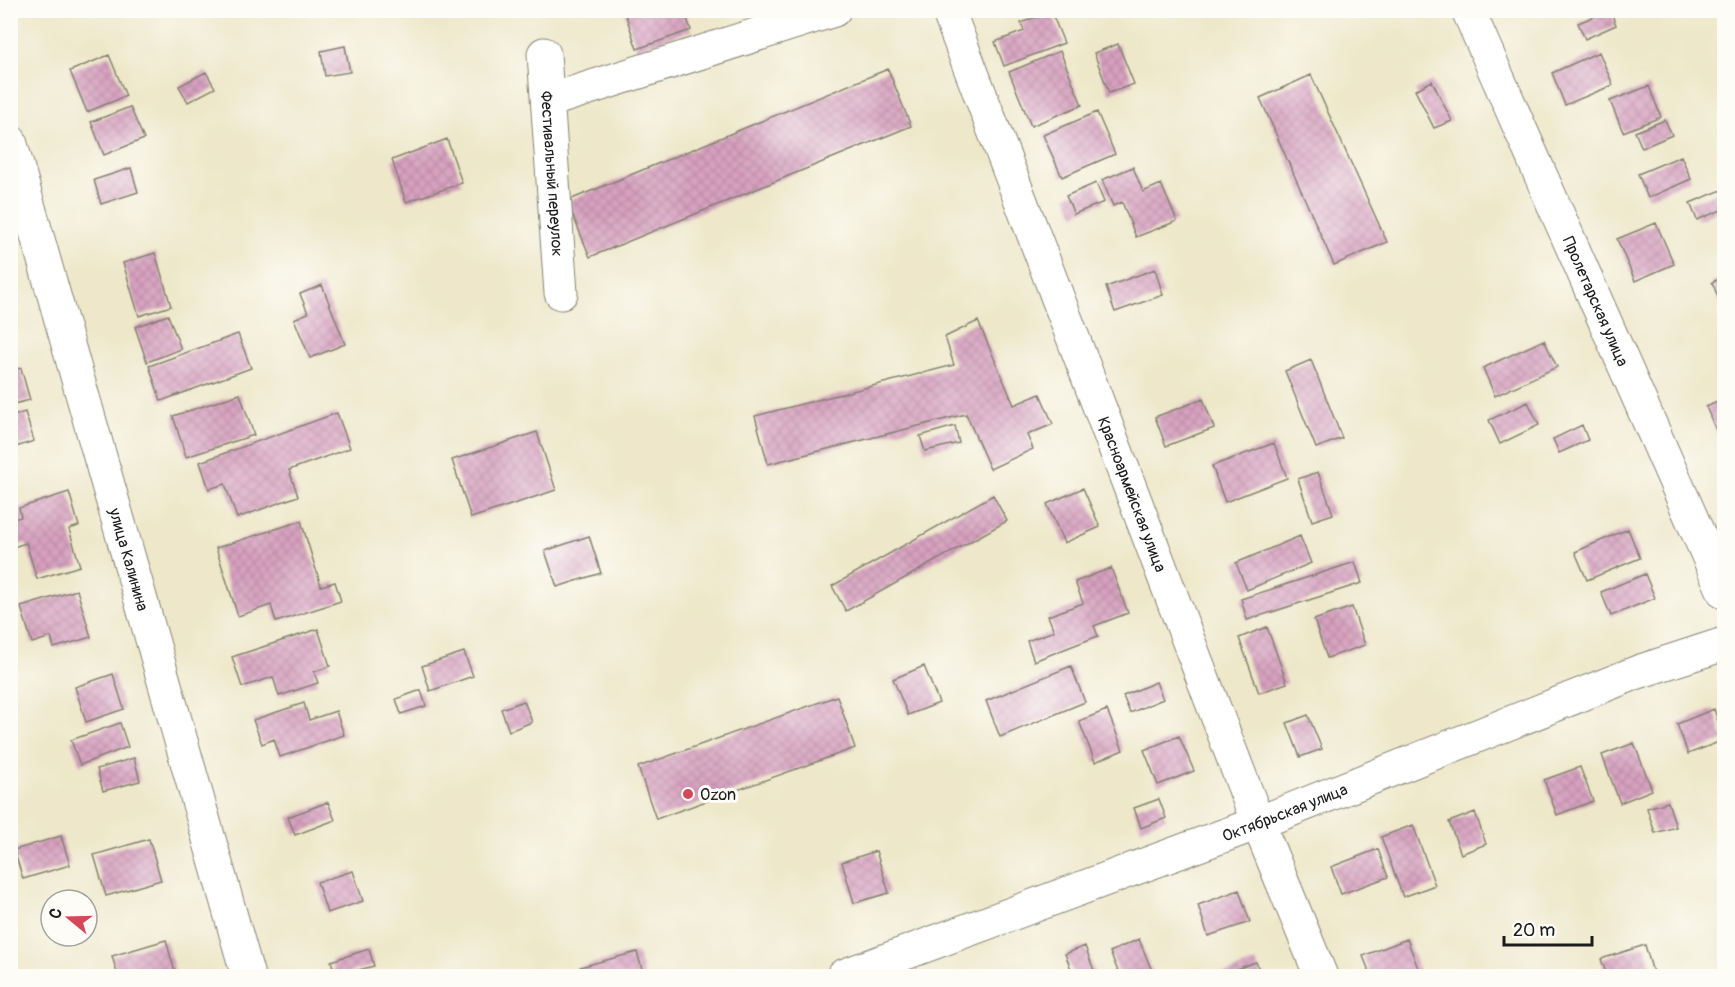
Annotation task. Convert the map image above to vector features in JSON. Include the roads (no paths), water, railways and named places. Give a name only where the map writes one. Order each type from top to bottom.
[{"type":"street","points":[[548,101],[834,10]]},
{"type":"street","name":"Красноармейская улица","points":[[948,10],[1258,823],[1321,976]]},
{"type":"street","name":"Пролетарская улица","points":[[1468,10],[1725,592]]},
{"type":"street","name":"Фестивальный переулок","points":[[544,54],[561,292]]},
{"type":"street","name":"улица Калинина","points":[[10,141],[248,976]]},
{"type":"street","name":"Октябрьская улица","points":[[843,976],[1258,823],[1638,672],[1725,644]]},
{"type":"place","name":"Ozon","points":[[688,794]]}]
